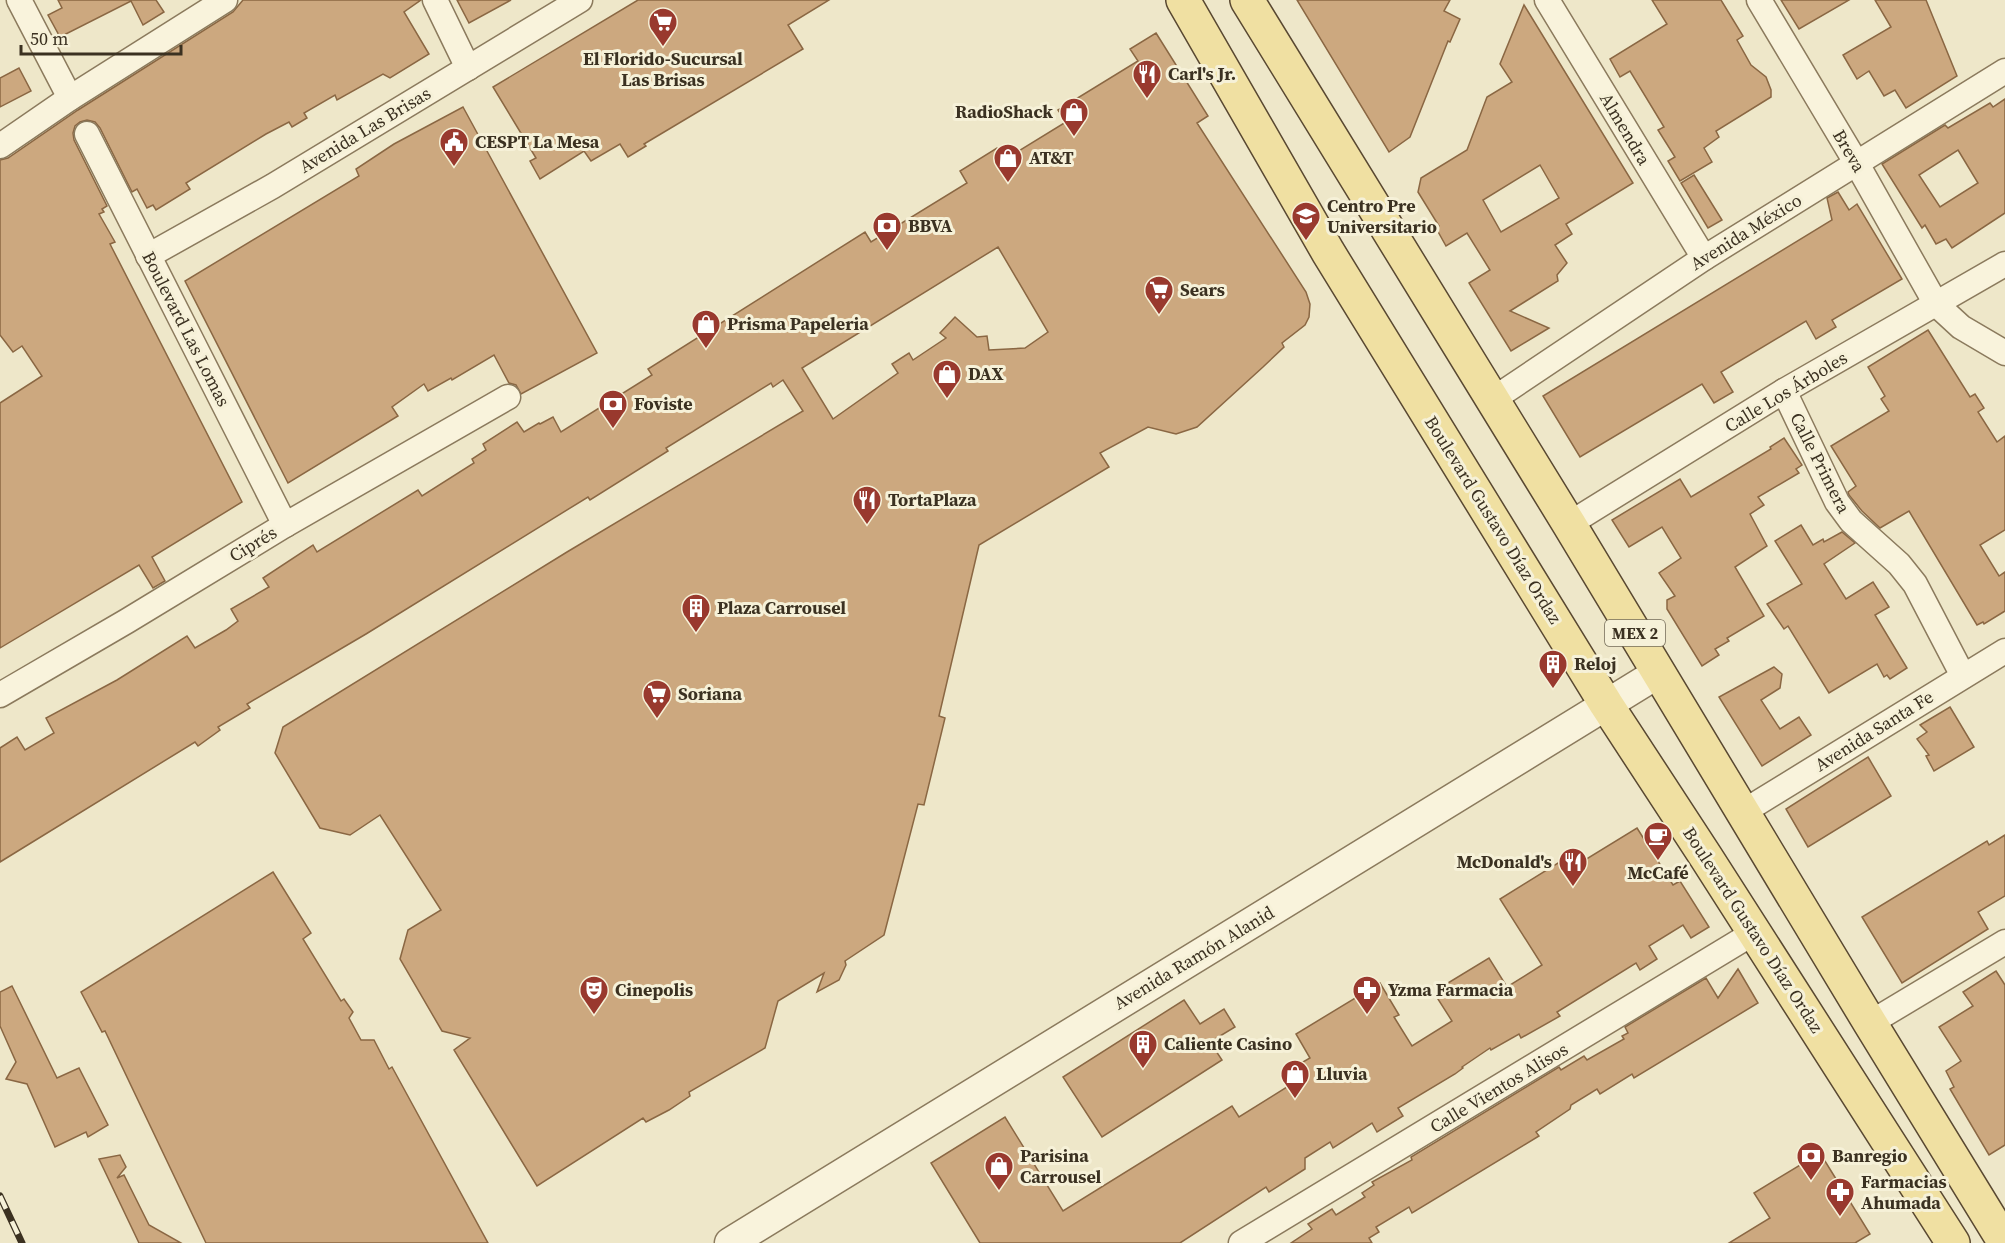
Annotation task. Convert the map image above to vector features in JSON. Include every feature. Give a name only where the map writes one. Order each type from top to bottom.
[{"type":"main road","name":"Boulevard Gustavo Díaz Ordaz","points":[[1183,0],[1328,252],[1606,704],[1953,1243]]},
{"type":"main road","name":"MEX 2","points":[[1246,0],[1569,524],[1869,1023],[2005,1243]]},
{"type":"street","points":[[19,0],[70,98]]},
{"type":"street","points":[[0,146],[70,98],[225,0]]},
{"type":"street","points":[[435,0],[468,68]]},
{"type":"street","name":"Avenida Las Brisas","points":[[148,256],[273,186],[580,0]]},
{"type":"street","name":"Almendra","points":[[1547,0],[1704,258]]},
{"type":"street","name":"Breva","points":[[1759,0],[1857,164],[1936,304],[1961,327],[2005,353]]},
{"type":"street","name":"Avenida México","points":[[1492,400],[1704,258],[2005,71]]},
{"type":"street","name":"Boulevard Las Lomas","points":[[87,134],[285,525]]},
{"type":"street","name":"Calle Los Árboles","points":[[1569,524],[1784,392],[2005,264]]},
{"type":"street","name":"Calle Primera","points":[[1784,392],[1837,502],[1851,521],[1899,564],[1915,584],[1963,676]]},
{"type":"street","name":"Ciprés","points":[[0,694],[127,621],[285,525],[508,397]]},
{"type":"street","name":"Avenida Santa Fe","points":[[1743,812],[2005,651]]},
{"type":"street","name":"Avenida Ramón Alanid","points":[[730,1243],[1658,673]]},
{"type":"street","name":"Calle Vientos Alisos","points":[[1241,1243],[1278,1234],[1755,933]]},
{"type":"street","points":[[1869,1023],[2005,942]]},
{"type":"building","points":[[58,0],[156,0],[164,12],[143,25],[131,1],[60,37],[48,15],[62,8]]},
{"type":"building","points":[[243,0],[421,0],[404,12],[429,54],[390,78],[383,74],[337,100],[335,95],[304,113],[307,118],[292,127],[289,122],[266,134],[186,183],[190,189],[156,210],[153,205],[147,208],[137,189],[132,192],[95,122],[87,120],[75,126],[74,140],[107,206],[102,209],[104,212],[99,214],[115,242],[110,244],[242,502],[152,557],[165,581],[153,588],[139,565],[0,648],[0,403],[42,376],[22,346],[13,352],[0,335],[0,160],[8,158],[78,110],[233,12]]},
{"type":"building","points":[[457,0],[511,0],[469,23]]},
{"type":"building","points":[[638,0],[829,0],[788,25],[803,49],[644,144],[646,146],[628,157],[620,144],[591,161],[584,151],[540,179],[530,161],[536,158],[493,87]]},
{"type":"building","points":[[1297,0],[1450,0],[1444,11],[1460,19],[1450,42],[1448,41],[1410,137],[1389,152]]},
{"type":"building","points":[[1652,0],[1721,0],[1743,36],[1737,40],[1751,65],[1766,77],[1771,90],[1771,97],[1716,131],[1719,137],[1704,148],[1712,162],[1680,181],[1668,161],[1675,157],[1658,130],[1664,127],[1630,71],[1620,77],[1610,59],[1667,24]]},
{"type":"building","points":[[1781,0],[1849,0],[1799,29]]},
{"type":"building","points":[[1875,0],[1926,0],[1957,76],[1906,108],[1895,90],[1884,96],[1869,71],[1857,79],[1843,55],[1891,27]]},
{"type":"building","points":[[1524,5],[1633,183],[1566,224],[1572,234],[1555,245],[1567,263],[1557,275],[1558,281],[1510,311],[1549,328],[1511,351],[1469,283],[1490,270],[1467,233],[1446,246],[1436,228],[1439,226],[1418,192],[1421,178],[1467,150],[1487,97],[1512,82],[1500,64]],"holes":[[[1540,165],[1559,198],[1501,232],[1483,200]]]},
{"type":"building","name":"Plaza Carrousel","points":[[1156,33],[1208,116],[1197,123],[1306,292],[1310,304],[1309,317],[1305,325],[1282,343],[1284,347],[1197,427],[1176,434],[1148,427],[1100,453],[1109,467],[979,545],[939,716],[945,718],[924,805],[918,804],[884,935],[845,961],[846,965],[839,980],[817,992],[824,973],[778,1001],[765,1048],[689,1092],[690,1096],[669,1110],[646,1122],[643,1118],[537,1186],[454,1050],[470,1038],[442,1031],[400,959],[408,930],[441,910],[380,815],[350,835],[320,828],[275,753],[283,727],[567,552],[803,411],[783,380],[773,387],[771,383],[666,448],[668,451],[590,500],[588,497],[366,634],[247,704],[250,708],[218,727],[220,730],[198,746],[195,742],[0,862],[0,748],[17,737],[25,750],[54,733],[46,718],[117,680],[187,636],[195,648],[226,630],[238,621],[231,609],[269,587],[263,578],[313,545],[317,552],[418,490],[422,496],[474,463],[472,459],[486,450],[483,444],[517,422],[524,432],[553,417],[561,432],[652,375],[648,369],[865,232],[871,242],[967,183],[960,171],[997,148],[1004,160],[1066,122],[1058,110],[1138,61],[1130,49]],"holes":[[[998,247],[1048,332],[1025,348],[989,350],[987,336],[977,337],[955,317],[940,333],[946,338],[913,360],[909,353],[892,364],[898,373],[833,419],[802,368]]]},
{"type":"building","points":[[19,68],[31,91],[0,107],[0,78]]},
{"type":"building","points":[[2005,99],[2005,213],[1952,248],[1946,239],[1936,244],[1925,225],[1922,228],[1882,164],[1945,125],[1948,128],[1990,103],[1993,107]],"holes":[[[1958,150],[1978,183],[1940,207],[1919,175]]]},
{"type":"building","points":[[463,107],[597,353],[521,394],[516,385],[509,383],[494,355],[452,380],[451,378],[428,391],[424,384],[392,407],[398,416],[288,483],[185,281],[359,176],[356,169],[394,144]]},
{"type":"building","points":[[1694,175],[1722,220],[1708,228],[1681,183]]},
{"type":"building","points":[[1838,192],[1849,210],[1857,204],[1902,279],[1832,320],[1836,327],[1816,339],[1806,321],[1721,372],[1733,392],[1714,403],[1702,384],[1580,457],[1543,396],[1832,220],[1827,198]]},
{"type":"building","points":[[1928,330],[1970,397],[1975,394],[1984,408],[1978,412],[1997,442],[2005,436],[2005,530],[1980,545],[1999,576],[2005,572],[2005,611],[1984,624],[1983,622],[1977,625],[1909,511],[1880,528],[1862,511],[1848,492],[1856,486],[1831,446],[1889,411],[1881,399],[1885,396],[1868,367]]},
{"type":"building","points":[[1784,438],[1802,465],[1796,469],[1799,473],[1758,497],[1764,505],[1750,514],[1767,546],[1735,567],[1764,616],[1727,638],[1729,641],[1715,649],[1719,655],[1702,666],[1667,609],[1667,600],[1675,596],[1659,573],[1681,558],[1662,527],[1629,547],[1612,520],[1680,479],[1691,497],[1771,449],[1770,447]]},
{"type":"building","points":[[1801,525],[1813,545],[1842,532],[1855,543],[1824,564],[1846,599],[1873,582],[1889,607],[1875,615],[1907,668],[1890,679],[1887,675],[1884,677],[1877,664],[1829,693],[1788,626],[1784,629],[1767,604],[1802,584],[1775,541]]},
{"type":"building","points":[[1774,667],[1782,674],[1780,688],[1761,700],[1780,729],[1799,717],[1811,735],[1762,766],[1719,697]]},
{"type":"building","points":[[1950,707],[1974,747],[1934,771],[1926,756],[1929,755],[1917,739],[1927,732],[1920,725]]},
{"type":"building","points":[[1868,757],[1891,796],[1808,847],[1786,809]]},
{"type":"building","points":[[1637,828],[1673,885],[1680,881],[1709,927],[1691,938],[1683,925],[1649,946],[1657,959],[1640,970],[1636,963],[1557,1012],[1560,1016],[1521,1038],[1519,1034],[1491,1050],[1490,1048],[1455,1074],[1398,1108],[1403,1116],[1377,1132],[1372,1123],[1333,1148],[1330,1142],[1305,1158],[1305,1169],[1269,1192],[1266,1187],[1180,1243],[980,1243],[931,1163],[1005,1117],[1063,1211],[1232,1106],[1239,1117],[1303,1077],[1296,1066],[1310,1058],[1296,1034],[1380,983],[1399,1015],[1394,1017],[1412,1046],[1452,1021],[1436,996],[1446,990],[1443,986],[1489,958],[1507,987],[1542,965],[1500,899],[1579,850],[1585,860]]},
{"type":"building","points":[[2005,835],[2005,896],[1978,912],[1988,929],[1902,983],[1862,917],[1987,841],[1989,845]]},
{"type":"building","points":[[273,872],[311,933],[303,939],[341,1001],[344,999],[353,1012],[349,1018],[361,1040],[374,1040],[389,1069],[392,1067],[488,1243],[206,1243],[105,1031],[102,1032],[81,992]]},
{"type":"building","points":[[1738,969],[1758,1003],[1634,1078],[1632,1074],[1600,1094],[1597,1089],[1571,1105],[1570,1109],[1536,1132],[1539,1136],[1412,1213],[1409,1207],[1376,1227],[1379,1232],[1369,1238],[1372,1243],[1291,1243],[1312,1229],[1308,1224],[1332,1209],[1336,1215],[1365,1197],[1362,1193],[1374,1185],[1372,1182],[1412,1160],[1411,1157],[1559,1067],[1561,1070],[1584,1056],[1587,1060],[1624,1039],[1622,1036],[1628,1033],[1625,1027],[1706,978],[1718,998]]},
{"type":"building","points":[[1996,971],[2005,985],[2005,1145],[1989,1155],[1950,1089],[1954,1087],[1946,1071],[1961,1061],[1939,1027],[1973,1006],[1963,992]]},
{"type":"building","points":[[12,986],[57,1078],[79,1068],[108,1125],[88,1137],[86,1132],[55,1147],[27,1084],[6,1079],[16,1062],[0,1026],[0,992]]},
{"type":"building","name":"Caliente Casino","points":[[1184,1000],[1200,1024],[1224,1009],[1235,1027],[1210,1042],[1222,1060],[1102,1137],[1063,1077]]},
{"type":"building","points":[[1820,1153],[1870,1234],[1855,1243],[1729,1243],[1770,1218],[1754,1193]]},
{"type":"building","points":[[120,1155],[126,1167],[117,1178],[124,1175],[149,1225],[181,1243],[139,1243],[99,1159]]},
{"type":"railway","points":[[0,1196],[22,1243]]},
{"type":"place","name":"El Florido-Sucursal Las Brisas","points":[[663,48]]},
{"type":"place","name":"Carl's Jr.","points":[[1147,100]]},
{"type":"place","name":"RadioShack","points":[[1074,138]]},
{"type":"place","name":"CESPT La Mesa","points":[[454,168]]},
{"type":"place","name":"AT&T","points":[[1008,184]]},
{"type":"place","name":"Centro Pre Universitario","points":[[1306,242]]},
{"type":"place","name":"BBVA","points":[[887,252]]},
{"type":"place","name":"Sears","points":[[1159,316]]},
{"type":"place","name":"Prisma Papeleria","points":[[706,350]]},
{"type":"place","name":"DAX","points":[[947,400]]},
{"type":"place","name":"Foviste","points":[[613,430]]},
{"type":"place","name":"TortaPlaza","points":[[867,526]]},
{"type":"place","name":"Plaza Carrousel","points":[[696,634]]},
{"type":"place","name":"Reloj","points":[[1553,690]]},
{"type":"place","name":"Soriana","points":[[657,720]]},
{"type":"place","name":"McCafé","points":[[1658,862]]},
{"type":"place","name":"McDonald's","points":[[1573,888]]},
{"type":"place","name":"Cinepolis","points":[[594,1016]]},
{"type":"place","name":"Yzma Farmacia","points":[[1367,1016]]},
{"type":"place","name":"Caliente Casino","points":[[1143,1070]]},
{"type":"place","name":"Lluvia","points":[[1295,1100]]},
{"type":"place","name":"Banregio","points":[[1811,1182]]},
{"type":"place","name":"Parisina Carrousel","points":[[999,1192]]},
{"type":"place","name":"Farmacias Ahumada","points":[[1840,1218]]}]
